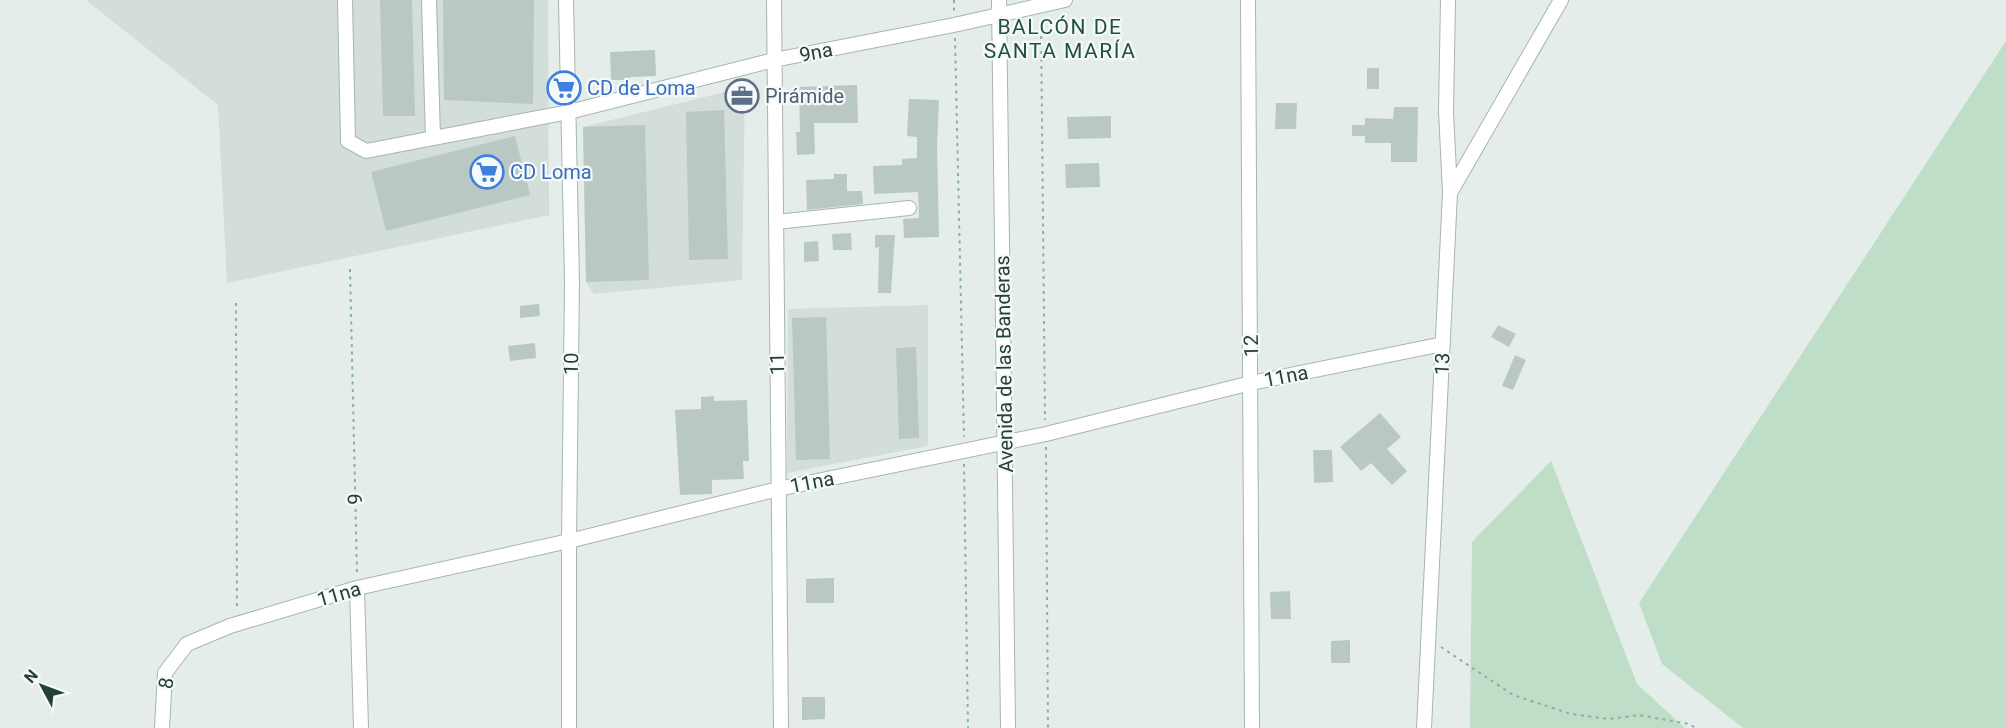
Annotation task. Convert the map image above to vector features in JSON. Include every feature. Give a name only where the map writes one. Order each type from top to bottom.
[{"type":"street","name":"9na","points":[[345,0],[348,141],[366,151],[569,112],[774,60],[954,25],[999,7],[1041,6],[1065,0]]},
{"type":"street","points":[[429,0],[433,138]]},
{"type":"street","name":"10","points":[[567,0],[572,282],[569,728]]},
{"type":"street","name":"11","points":[[774,0],[781,728]]},
{"type":"street","name":"12","points":[[1248,0],[1252,728]]},
{"type":"street","name":"13","points":[[1424,728],[1450,193],[1446,111],[1448,0]]},
{"type":"street","points":[[1450,193],[1561,0]]},
{"type":"street","name":"Avenida de las Banderas","points":[[999,7],[1008,728]]},
{"type":"street","points":[[776,222],[909,208]]},
{"type":"street","name":"11na","points":[[187,644],[237,624],[357,588],[569,541],[778,489],[1046,434],[1251,382],[1443,344]]},
{"type":"street","points":[[357,588],[361,728]]},
{"type":"street","name":"8","points":[[162,728],[165,673],[187,644]]},
{"type":"path","points":[[954,0],[968,728]]},
{"type":"path","points":[[1041,6],[1048,728]]},
{"type":"path","name":"9","points":[[350,270],[357,588]]},
{"type":"path","points":[[236,303],[237,624]]},
{"type":"path","points":[[1429,638],[1514,695],[1571,714],[1609,719],[1639,715],[1689,724],[1696,728]]},
{"type":"shaded area","points":[[86,0],[548,0],[549,215],[227,283],[218,105]]},
{"type":"shaded area","points":[[745,87],[742,280],[594,294],[586,282],[583,127]]},
{"type":"shaded area","points":[[928,305],[928,446],[787,473],[788,309]]},
{"type":"green space","points":[[2006,41],[2006,728],[1743,728],[1662,664],[1639,603]]},
{"type":"green space","points":[[1551,461],[1637,684],[1685,728],[1470,728],[1472,542]]},
{"type":"building","points":[[380,0],[412,0],[415,116],[383,116]]},
{"type":"building","points":[[443,0],[534,0],[533,104],[444,100]]},
{"type":"building","points":[[655,50],[656,76],[611,80],[610,52]]},
{"type":"building","points":[[1367,68],[1379,68],[1379,89],[1367,89]]},
{"type":"building","points":[[857,85],[858,123],[814,123],[815,154],[797,155],[796,132],[800,132],[799,87]]},
{"type":"building","points":[[909,99],[939,100],[937,145],[939,237],[904,238],[903,219],[919,218],[918,192],[874,194],[873,166],[902,165],[902,159],[917,158],[917,137],[907,136]]},
{"type":"building","points":[[1276,103],[1297,103],[1296,129],[1275,129]]},
{"type":"building","points":[[1394,107],[1418,107],[1417,162],[1391,162],[1391,143],[1365,143],[1365,136],[1352,136],[1352,125],[1365,125],[1365,118],[1393,119]]},
{"type":"building","points":[[724,110],[728,259],[689,260],[686,112]]},
{"type":"building","points":[[1111,116],[1111,138],[1068,139],[1067,117]]},
{"type":"building","points":[[645,125],[649,280],[586,282],[583,127]]},
{"type":"building","points":[[515,136],[530,195],[386,231],[371,172]]},
{"type":"building","points":[[1099,163],[1100,187],[1066,188],[1065,164]]},
{"type":"building","points":[[834,174],[847,174],[847,191],[862,191],[863,204],[807,210],[806,180],[834,179]]},
{"type":"building","points":[[851,233],[852,250],[833,250],[832,234]]},
{"type":"building","points":[[875,235],[895,235],[891,293],[878,293],[879,247],[875,248]]},
{"type":"building","points":[[818,241],[819,261],[804,262],[804,242]]},
{"type":"building","points":[[539,304],[540,316],[520,318],[520,306]]},
{"type":"building","points":[[826,317],[830,459],[796,460],[792,318]]},
{"type":"building","points":[[1498,325],[1516,334],[1509,347],[1491,337]]},
{"type":"building","points":[[535,343],[536,358],[510,361],[508,346]]},
{"type":"building","points":[[916,347],[919,438],[899,439],[896,348]]},
{"type":"building","points":[[1515,355],[1526,360],[1513,390],[1502,386]]},
{"type":"building","points":[[714,396],[714,401],[747,400],[749,461],[743,461],[744,479],[712,480],[712,494],[680,495],[675,410],[701,409],[701,397]]},
{"type":"building","points":[[1380,413],[1401,437],[1387,449],[1407,471],[1392,485],[1371,463],[1361,471],[1340,447]]},
{"type":"building","points":[[1313,450],[1332,450],[1333,482],[1314,483]]},
{"type":"building","points":[[834,578],[834,603],[806,603],[806,579]]},
{"type":"building","points":[[1290,591],[1291,619],[1271,619],[1270,592]]},
{"type":"building","points":[[1350,640],[1350,663],[1331,663],[1331,641]]},
{"type":"building","points":[[802,697],[825,697],[825,719],[802,720]]},
{"type":"place","name":"CD de Loma","points":[[564,88]]},
{"type":"place","name":"Pirámide","points":[[742,96]]},
{"type":"place","name":"CD Loma","points":[[487,172]]},
{"type":"district","name":"BALCÓN DE SANTA MARÍA","points":[[1060,39]]}]
